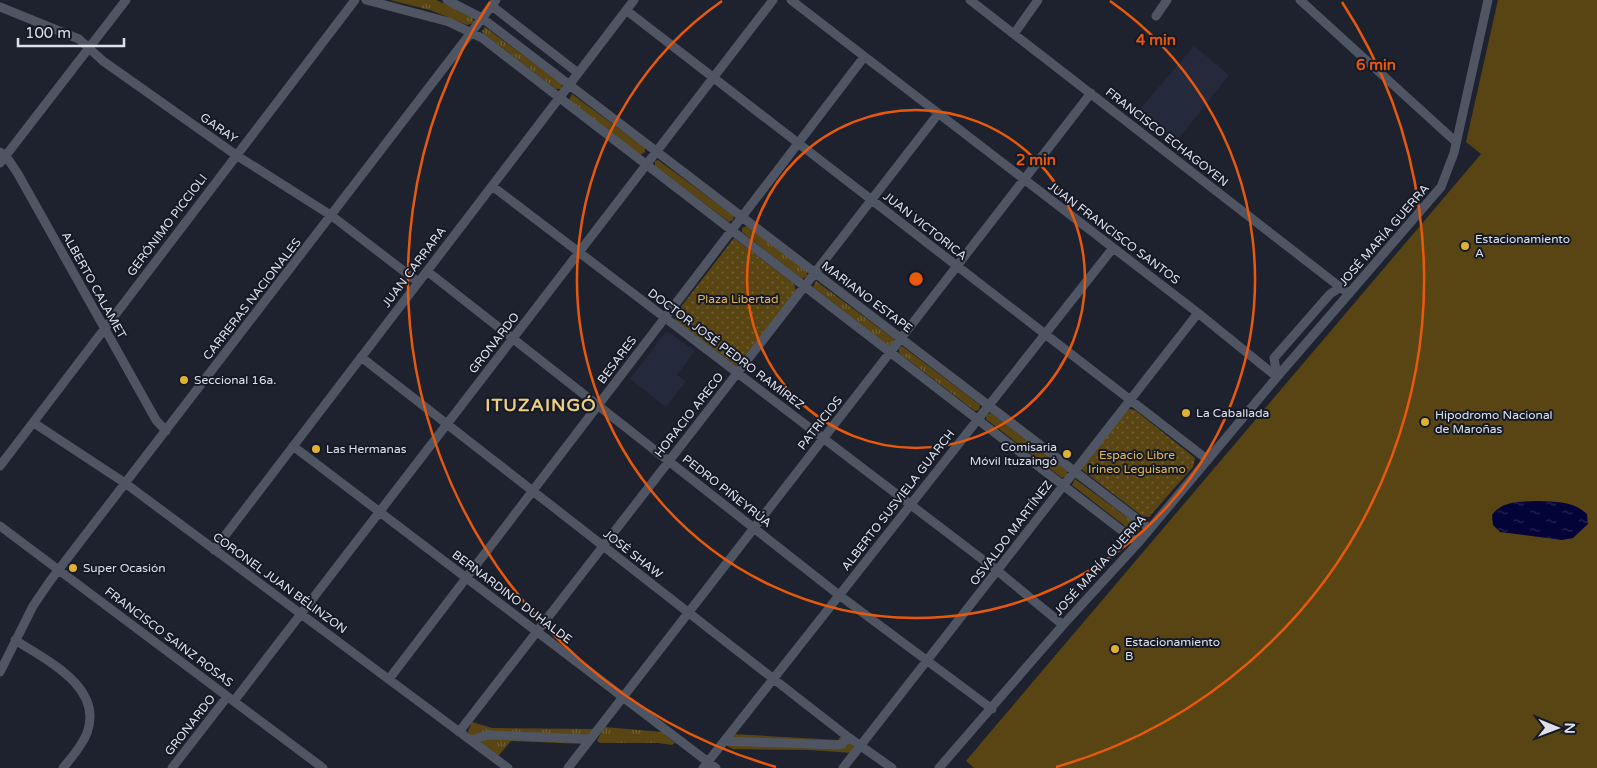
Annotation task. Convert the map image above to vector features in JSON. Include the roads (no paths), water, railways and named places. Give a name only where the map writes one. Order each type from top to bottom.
[{"type":"street","points":[[2,157],[126,0]]},
{"type":"street","name":"GERÓNIMO PICCIOLI","points":[[0,466],[355,0]]},
{"type":"street","points":[[366,0],[449,22],[482,38],[1138,543]]},
{"type":"street","name":"MARIANO ESTAPE","points":[[447,0],[482,18],[570,84],[1150,529]]},
{"type":"street","name":"JUAN CARRARA","points":[[214,550],[634,0]]},
{"type":"street","name":"GRONARDO","points":[[172,768],[230,699],[379,512],[773,0]]},
{"type":"street","name":"JUAN FRANCISCO SANTOS","points":[[791,0],[1277,376]]},
{"type":"street","name":"FRANCISCO ECHAGOYEN","points":[[970,0],[1349,294]]},
{"type":"street","points":[[1014,34],[1038,0]]},
{"type":"street","points":[[1156,16],[1167,0]]},
{"type":"street","points":[[1300,0],[1456,142]]},
{"type":"street","name":"JOSÉ MARÍA GUERRA","points":[[940,768],[1063,625],[1138,543],[1277,376],[1441,187],[1456,142],[1488,0]]},
{"type":"street","points":[[494,3],[578,73]]},
{"type":"street","name":"CARRERAS NACIONALES","points":[[0,672],[33,606],[58,570],[494,3]]},
{"type":"street","name":"GARAY","points":[[0,6],[79,38],[103,61],[236,155],[332,216],[418,282]]},
{"type":"street","name":"JUAN VICTORICA","points":[[626,10],[1208,460]]},
{"type":"street","name":"BESARES","points":[[389,678],[864,57]]},
{"type":"street","name":"PATRICIOS","points":[[568,768],[1091,93]]},
{"type":"street","name":"HORACIO ARECO","points":[[459,732],[938,114]]},
{"type":"street","name":"ALBERTO CALAMET","points":[[2,157],[18,174],[156,420],[166,431]]},
{"type":"street","name":"DOCTOR JOSÉ PEDRO RAMÍREZ","points":[[492,186],[664,319],[738,372],[910,506],[999,572],[1063,625]]},
{"type":"street","name":"ALBERTO SUSVIELA GUARCH","points":[[706,765],[1113,248]]},
{"type":"street","name":"PEDRO PIÑEYRÚA","points":[[427,271],[839,595],[992,709]]},
{"type":"street","name":"JOSÉ MARÍA GUERRA","points":[[1277,376],[1274,358],[1330,294],[1341,287]]},
{"type":"street","name":"OSVALDO MARTÍNEZ","points":[[844,768],[999,572],[1063,485],[1198,313]]},
{"type":"street","name":"JOSÉ SHAW","points":[[361,357],[773,679],[848,737],[892,768]]},
{"type":"street","name":"CORONEL JUAN BÉLINZON","points":[[34,423],[126,483],[508,768]]},
{"type":"street","name":"BERNARDINO DUHALDE","points":[[293,446],[622,696],[706,765],[716,768]]},
{"type":"street","name":"FRANCISCO SAINZ ROSAS","points":[[0,526],[323,768]]},
{"type":"street","points":[[15,640],[63,672],[86,696],[90,720],[87,733],[80,746],[63,768]]},
{"type":"street","points":[[471,740],[488,735],[590,739]]},
{"type":"street","points":[[724,741],[837,746],[842,744],[848,737]]},
{"type":"water","points":[[1539,501],[1570,504],[1587,514],[1588,524],[1573,538],[1562,540],[1500,532],[1493,525],[1492,515],[1501,507],[1519,502]]},
{"type":"place","name":"Estacionamiento A","points":[[1465,246]]},
{"type":"place","name":"Seccional 16a.","points":[[184,380]]},
{"type":"place","name":"La Caballada","points":[[1186,413]]},
{"type":"place","name":"Hipodromo Nacional de Maroñas","points":[[1425,422]]},
{"type":"place","name":"Las Hermanas","points":[[316,449]]},
{"type":"place","name":"Comisaria Móvil Ituzaingó","points":[[1067,454]]},
{"type":"place","name":"Super Ocasión","points":[[73,568]]},
{"type":"place","name":"Estacionamiento B","points":[[1115,649]]},
{"type":"district","name":"ITUZAINGÓ","points":[[541,405]]},
{"type":"park label","name":"Plaza Libertad","points":[[738,299]]},
{"type":"park label","name":"Espacio Libre Irineo Leguisamo","points":[[1137,462]]}]
